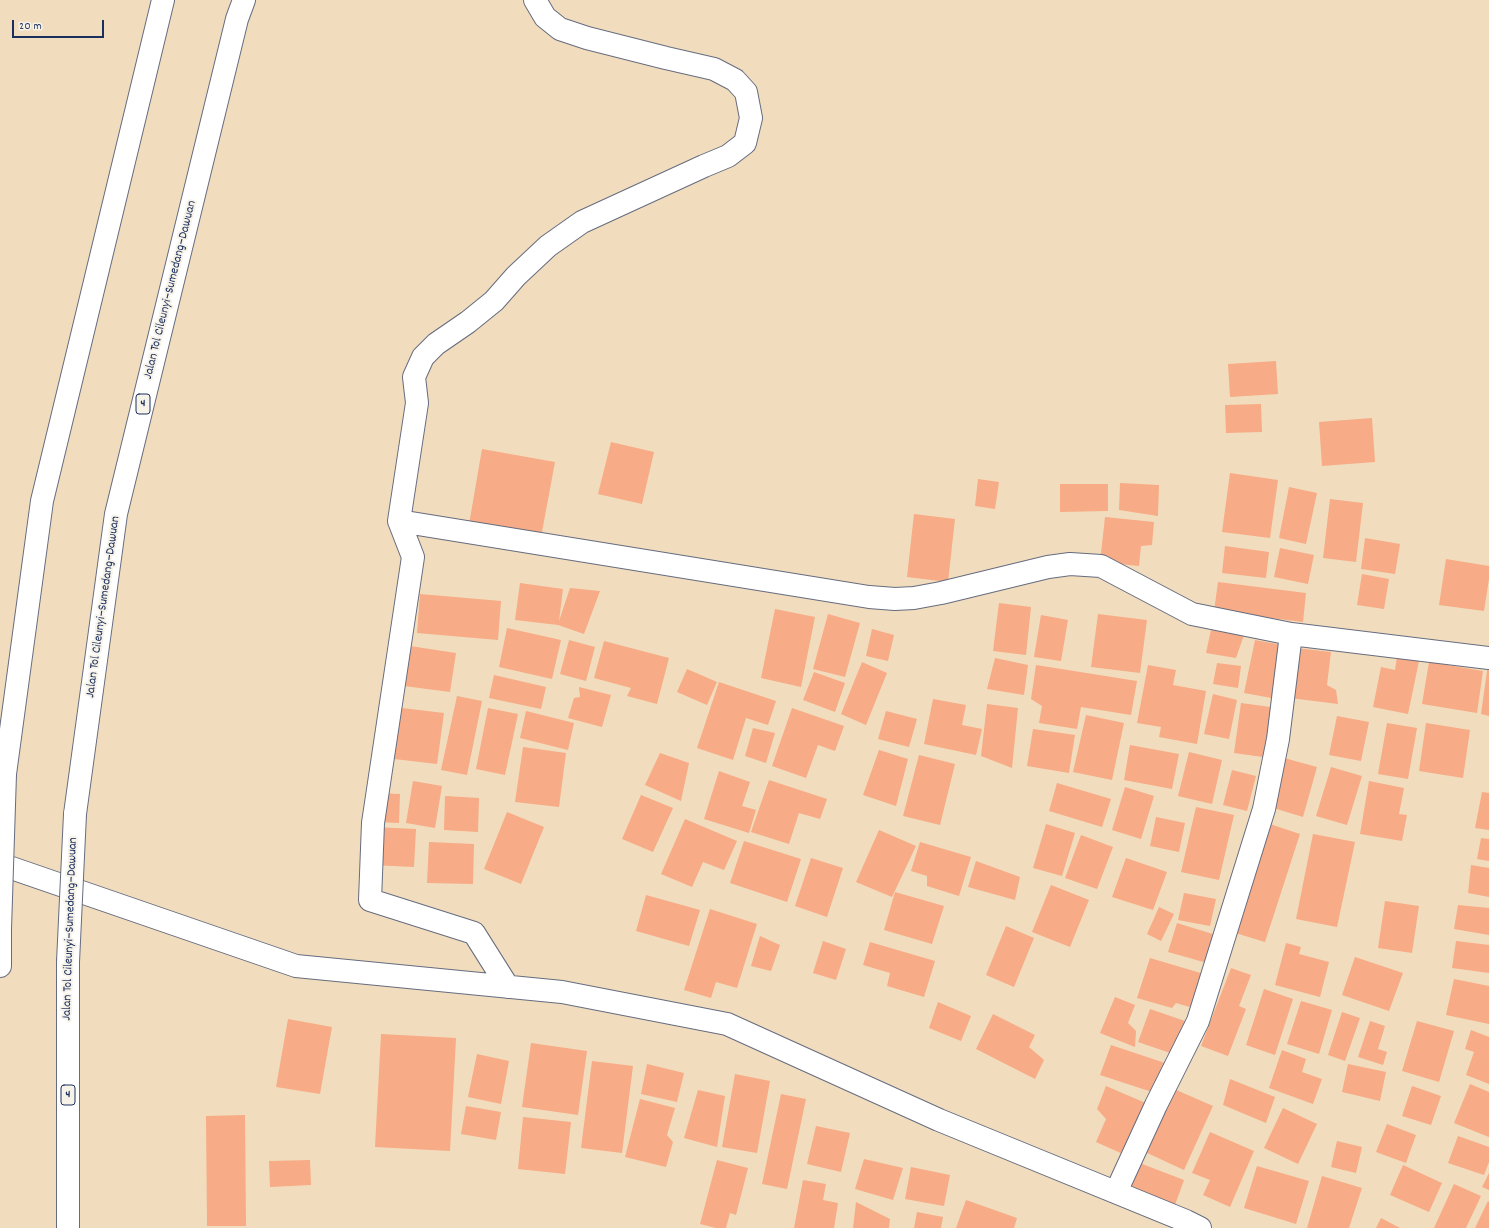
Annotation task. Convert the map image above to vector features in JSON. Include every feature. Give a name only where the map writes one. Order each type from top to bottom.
[{"type":"main road","points":[[0,966],[5,774],[42,501],[163,0]]},
{"type":"main road","name":"Jalan Tol Cileunyi–Sumedang–Dawuan","points":[[68,1228],[68,962],[75,814],[116,514],[237,19],[244,0]]},
{"type":"main road","points":[[508,987],[474,933],[370,900],[373,823],[413,557],[399,521],[416,403],[414,377],[423,357],[436,344],[468,322],[494,301],[516,276],[548,246],[582,222],[728,156],[745,143],[751,118],[746,92],[735,80],[714,69],[658,57],[587,38],[560,29],[545,17],[535,0]]},
{"type":"main road","points":[[399,521],[861,595],[895,599],[914,598],[941,593],[1048,567],[1070,564],[1101,566],[1192,614],[1291,634],[1489,658]]},
{"type":"main road","points":[[1116,1192],[1156,1105],[1198,1021],[1264,809],[1278,739],[1291,634]]},
{"type":"main road","points":[[0,864],[296,966],[562,992],[728,1024],[939,1120],[1200,1228]]},
{"type":"building","points":[[1276,361],[1278,394],[1230,397],[1228,364]]},
{"type":"building","points":[[1261,404],[1262,432],[1226,433],[1225,405]]},
{"type":"building","points":[[1372,418],[1375,462],[1322,466],[1319,422]]},
{"type":"building","points":[[611,442],[654,452],[642,504],[598,494]]},
{"type":"building","points":[[482,449],[555,462],[539,548],[467,536]]},
{"type":"building","points":[[1230,473],[1278,480],[1270,538],[1222,532]]},
{"type":"building","points":[[978,479],[999,482],[995,509],[975,506]]},
{"type":"building","points":[[1120,483],[1159,485],[1158,516],[1119,510]]},
{"type":"building","points":[[1060,484],[1108,484],[1108,511],[1060,512]]},
{"type":"building","points":[[1289,487],[1317,493],[1306,544],[1279,538]]},
{"type":"building","points":[[1330,499],[1363,503],[1356,562],[1323,558]]},
{"type":"building","points":[[914,514],[955,519],[948,582],[907,577]]},
{"type":"building","points":[[1105,517],[1154,522],[1152,545],[1141,546],[1139,566],[1100,562]]},
{"type":"building","points":[[1365,538],[1400,544],[1395,574],[1361,569]]},
{"type":"building","points":[[1225,546],[1269,552],[1266,578],[1222,573]]},
{"type":"building","points":[[1280,548],[1314,555],[1308,584],[1274,577]]},
{"type":"building","points":[[1446,559],[1489,566],[1489,579],[1484,611],[1439,605]]},
{"type":"building","points":[[1362,574],[1389,579],[1384,609],[1357,605]]},
{"type":"building","points":[[1218,582],[1306,593],[1303,622],[1214,611]]},
{"type":"building","points":[[520,583],[563,589],[559,621],[570,588],[600,591],[584,634],[558,625],[515,620]]},
{"type":"building","points":[[420,594],[501,601],[498,640],[417,633]]},
{"type":"building","points":[[999,603],[1031,607],[1026,655],[993,651]]},
{"type":"building","points":[[775,609],[815,617],[801,687],[761,678]]},
{"type":"building","points":[[828,614],[860,623],[845,677],[813,669]]},
{"type":"building","points":[[1098,614],[1147,620],[1140,673],[1091,667]]},
{"type":"building","points":[[1041,615],[1068,620],[1061,661],[1034,657]]},
{"type":"building","points":[[507,628],[561,640],[552,679],[499,667]]},
{"type":"building","points":[[872,629],[894,635],[888,661],[866,656]]},
{"type":"building","points":[[1211,630],[1244,635],[1236,658],[1206,653]]},
{"type":"building","points":[[569,640],[595,647],[586,681],[560,674]]},
{"type":"building","points":[[1255,640],[1288,646],[1277,699],[1244,693]]},
{"type":"building","points":[[604,641],[669,658],[657,704],[627,696],[631,688],[594,678]]},
{"type":"building","points":[[410,646],[456,653],[450,692],[404,686]]},
{"type":"building","points":[[1296,648],[1331,652],[1327,685],[1336,690],[1338,704],[1290,698]]},
{"type":"building","points":[[1397,657],[1419,661],[1408,714],[1373,707],[1381,667],[1395,670]]},
{"type":"building","points":[[995,658],[1028,665],[1024,695],[987,689]]},
{"type":"building","points":[[862,662],[887,673],[866,725],[841,714]]},
{"type":"building","points":[[1429,662],[1483,671],[1477,713],[1422,704]]},
{"type":"building","points":[[1217,663],[1241,666],[1238,688],[1213,684]]},
{"type":"building","points":[[1489,664],[1489,716],[1481,714]]},
{"type":"building","points":[[1036,665],[1137,681],[1131,715],[1081,707],[1077,729],[1039,723],[1042,706],[1031,699]]},
{"type":"building","points":[[1148,665],[1176,670],[1173,685],[1206,691],[1197,744],[1159,737],[1161,727],[1137,723]]},
{"type":"building","points":[[687,669],[717,682],[707,705],[677,692]]},
{"type":"building","points":[[814,672],[845,683],[835,712],[803,700]]},
{"type":"building","points":[[494,675],[546,687],[541,709],[489,698]]},
{"type":"building","points":[[719,682],[776,701],[768,725],[746,718],[733,760],[697,748]]},
{"type":"building","points":[[579,687],[611,695],[602,727],[568,718],[574,698],[580,697]]},
{"type":"building","points":[[1213,694],[1237,700],[1229,739],[1204,734]]},
{"type":"building","points":[[457,696],[482,701],[467,775],[441,770]]},
{"type":"building","points":[[933,699],[966,705],[962,725],[982,729],[976,755],[924,744]]},
{"type":"building","points":[[1241,703],[1278,708],[1270,758],[1234,753]]},
{"type":"building","points":[[987,704],[1018,708],[1012,768],[981,756]]},
{"type":"building","points":[[402,708],[444,713],[437,764],[394,759]]},
{"type":"building","points":[[488,708],[518,714],[505,775],[476,769]]},
{"type":"building","points":[[792,708],[844,726],[835,751],[818,745],[806,778],[772,766]]},
{"type":"building","points":[[526,711],[574,723],[568,750],[520,738]]},
{"type":"building","points":[[886,711],[917,719],[909,747],[878,739]]},
{"type":"building","points":[[1086,715],[1124,723],[1112,780],[1073,772]]},
{"type":"building","points":[[1337,716],[1369,722],[1361,761],[1329,755]]},
{"type":"building","points":[[1387,723],[1417,728],[1408,779],[1378,774]]},
{"type":"building","points":[[1426,723],[1470,730],[1463,778],[1419,771]]},
{"type":"building","points":[[753,728],[775,733],[766,763],[745,756]]},
{"type":"building","points":[[1033,729],[1075,735],[1069,773],[1027,766]]},
{"type":"building","points":[[1130,745],[1179,754],[1172,789],[1124,780]]},
{"type":"building","points":[[523,747],[566,753],[559,807],[515,802]]},
{"type":"building","points":[[879,750],[908,759],[896,806],[863,795]]},
{"type":"building","points":[[1189,752],[1222,760],[1212,804],[1178,796]]},
{"type":"building","points":[[660,753],[689,763],[681,801],[645,785]]},
{"type":"building","points":[[919,755],[955,764],[940,825],[903,816]]},
{"type":"building","points":[[1284,758],[1317,767],[1303,817],[1270,807]]},
{"type":"building","points":[[1331,767],[1362,776],[1347,825],[1316,816]]},
{"type":"building","points":[[1232,770],[1256,776],[1247,811],[1223,805]]},
{"type":"building","points":[[719,771],[750,782],[742,806],[756,810],[749,833],[704,819]]},
{"type":"building","points":[[769,780],[827,799],[820,819],[799,813],[789,844],[751,832]]},
{"type":"building","points":[[413,781],[442,786],[435,828],[406,823]]},
{"type":"building","points":[[1369,781],[1404,788],[1399,814],[1407,815],[1402,841],[1360,834]]},
{"type":"building","points":[[1057,783],[1111,799],[1102,827],[1049,811]]},
{"type":"building","points":[[1125,787],[1154,796],[1141,839],[1112,830]]},
{"type":"building","points":[[1482,792],[1489,793],[1489,830],[1475,828]]},
{"type":"building","points":[[378,793],[400,794],[399,823],[377,822]]},
{"type":"building","points":[[641,795],[673,808],[653,852],[622,839]]},
{"type":"building","points":[[445,796],[479,798],[478,832],[444,830]]},
{"type":"building","points":[[1196,807],[1234,815],[1219,880],[1181,872]]},
{"type":"building","points":[[507,812],[544,827],[521,884],[484,869]]},
{"type":"building","points":[[1156,817],[1185,823],[1179,852],[1150,846]]},
{"type":"building","points":[[685,819],[737,841],[724,870],[703,862],[692,887],[661,874]]},
{"type":"building","points":[[1267,823],[1300,834],[1265,942],[1232,932]]},
{"type":"building","points":[[1046,824],[1075,833],[1062,876],[1033,868]]},
{"type":"building","points":[[373,827],[416,829],[414,867],[371,865]]},
{"type":"building","points":[[879,830],[916,846],[892,897],[856,882]]},
{"type":"building","points":[[1313,834],[1355,842],[1337,927],[1296,919]]},
{"type":"building","points":[[1081,835],[1113,847],[1097,889],[1065,878]]},
{"type":"building","points":[[1481,838],[1489,839],[1489,861],[1477,859]]},
{"type":"building","points":[[744,841],[801,859],[787,902],[730,883]]},
{"type":"building","points":[[429,842],[474,844],[473,884],[427,883]]},
{"type":"building","points":[[920,842],[971,857],[959,896],[927,886],[927,876],[911,871]]},
{"type":"building","points":[[811,858],[843,868],[827,917],[795,906]]},
{"type":"building","points":[[1126,858],[1167,872],[1153,910],[1112,897]]},
{"type":"building","points":[[976,861],[1020,877],[1015,900],[968,887]]},
{"type":"building","points":[[1471,865],[1489,868],[1489,897],[1468,893]]},
{"type":"building","points":[[1051,885],[1089,900],[1070,947],[1032,932]]},
{"type":"building","points":[[895,892],[944,906],[932,944],[884,930]]},
{"type":"building","points":[[1184,893],[1216,899],[1210,926],[1178,920]]},
{"type":"building","points":[[646,895],[700,910],[689,946],[636,931]]},
{"type":"building","points":[[1385,901],[1419,906],[1412,953],[1378,948]]},
{"type":"building","points":[[1458,905],[1489,908],[1489,935],[1454,929]]},
{"type":"building","points":[[1159,907],[1174,914],[1161,941],[1147,934]]},
{"type":"building","points":[[710,909],[757,924],[737,988],[716,982],[711,998],[684,990]]},
{"type":"building","points":[[1177,923],[1216,935],[1207,963],[1168,952]]},
{"type":"building","points":[[1006,926],[1034,938],[1014,987],[986,975]]},
{"type":"building","points":[[760,936],[780,945],[771,971],[751,966]]},
{"type":"building","points":[[823,941],[846,949],[836,980],[813,973]]},
{"type":"building","points":[[1456,941],[1489,945],[1489,973],[1452,968]]},
{"type":"building","points":[[870,942],[935,961],[924,997],[887,986],[890,973],[863,965]]},
{"type":"building","points":[[1286,943],[1301,947],[1299,954],[1329,962],[1320,997],[1275,985]]},
{"type":"building","points":[[1355,957],[1403,973],[1389,1011],[1342,995]]},
{"type":"building","points":[[1150,958],[1204,974],[1193,1008],[1176,1003],[1172,1008],[1137,998]]},
{"type":"building","points":[[1231,968],[1251,975],[1239,1006],[1246,1009],[1228,1056],[1201,1046]]},
{"type":"building","points":[[1454,979],[1489,986],[1489,1024],[1446,1015]]},
{"type":"building","points":[[1264,989],[1293,999],[1275,1055],[1246,1045]]},
{"type":"building","points":[[1115,997],[1135,1005],[1128,1023],[1136,1031],[1135,1047],[1100,1033]]},
{"type":"building","points":[[1301,1001],[1332,1010],[1319,1054],[1287,1044]]},
{"type":"building","points":[[938,1002],[971,1016],[961,1041],[929,1028]]},
{"type":"building","points":[[1150,1009],[1188,1022],[1176,1055],[1138,1042]]},
{"type":"building","points":[[1342,1012],[1360,1018],[1345,1061],[1328,1055]]},
{"type":"building","points":[[993,1014],[1035,1035],[1029,1047],[1044,1060],[1035,1079],[976,1049]]},
{"type":"building","points":[[288,1019],[332,1027],[320,1094],[276,1087]]},
{"type":"building","points":[[1370,1021],[1385,1026],[1378,1049],[1387,1052],[1383,1065],[1358,1057]]},
{"type":"building","points":[[1417,1021],[1454,1031],[1439,1082],[1402,1071]]},
{"type":"building","points":[[1471,1030],[1489,1037],[1489,1084],[1466,1075],[1474,1052],[1465,1049]]},
{"type":"building","points":[[381,1034],[456,1038],[450,1151],[375,1147]]},
{"type":"building","points":[[531,1043],[587,1051],[578,1115],[522,1107]]},
{"type":"building","points":[[1111,1045],[1165,1063],[1155,1093],[1100,1075]]},
{"type":"building","points":[[1282,1050],[1306,1059],[1302,1072],[1322,1079],[1313,1104],[1269,1088]]},
{"type":"building","points":[[477,1054],[509,1061],[501,1104],[468,1097]]},
{"type":"building","points":[[592,1061],[633,1066],[622,1153],[581,1148]]},
{"type":"building","points":[[647,1064],[684,1073],[677,1102],[641,1094]]},
{"type":"building","points":[[1348,1064],[1386,1072],[1380,1101],[1342,1092]]},
{"type":"building","points":[[735,1074],[770,1081],[757,1153],[722,1147]]},
{"type":"building","points":[[1230,1079],[1275,1097],[1266,1123],[1223,1105]]},
{"type":"building","points":[[1470,1084],[1489,1092],[1489,1137],[1454,1123]]},
{"type":"building","points":[[1106,1086],[1148,1104],[1125,1155],[1096,1142],[1106,1119],[1097,1109]]},
{"type":"building","points":[[1412,1086],[1441,1096],[1431,1125],[1402,1116]]},
{"type":"building","points":[[1174,1089],[1213,1106],[1184,1170],[1145,1152]]},
{"type":"building","points":[[698,1090],[725,1096],[717,1147],[684,1138]]},
{"type":"building","points":[[781,1094],[806,1099],[787,1189],[762,1184]]},
{"type":"building","points":[[640,1099],[675,1108],[667,1135],[673,1142],[666,1167],[625,1157]]},
{"type":"building","points":[[466,1106],[501,1112],[496,1140],[461,1134]]},
{"type":"building","points":[[1283,1108],[1317,1124],[1298,1164],[1264,1148]]},
{"type":"building","points":[[245,1115],[246,1226],[207,1226],[206,1116]]},
{"type":"building","points":[[523,1117],[571,1122],[565,1174],[518,1169]]},
{"type":"building","points":[[1387,1124],[1416,1135],[1406,1163],[1376,1152]]},
{"type":"building","points":[[816,1126],[850,1133],[841,1172],[807,1164]]},
{"type":"building","points":[[1210,1132],[1254,1151],[1230,1207],[1203,1195],[1210,1180],[1192,1173]]},
{"type":"building","points":[[1458,1136],[1489,1147],[1489,1162],[1484,1175],[1448,1163]]},
{"type":"building","points":[[1337,1141],[1362,1147],[1356,1173],[1331,1167]]},
{"type":"building","points":[[864,1159],[903,1168],[893,1200],[855,1189]]},
{"type":"building","points":[[310,1160],[311,1185],[270,1187],[269,1161]]},
{"type":"building","points":[[717,1160],[748,1168],[736,1215],[730,1213],[726,1228],[716,1228],[700,1224]]},
{"type":"building","points":[[1137,1162],[1184,1180],[1175,1205],[1127,1187]]},
{"type":"building","points":[[1403,1165],[1442,1183],[1429,1212],[1390,1195]]},
{"type":"building","points":[[1257,1166],[1309,1181],[1296,1224],[1244,1208]]},
{"type":"building","points":[[911,1167],[950,1175],[944,1206],[905,1199]]},
{"type":"building","points":[[1489,1173],[1489,1190],[1482,1187]]},
{"type":"building","points":[[1322,1176],[1362,1188],[1349,1228],[1307,1228]]},
{"type":"building","points":[[803,1180],[826,1184],[823,1200],[838,1203],[834,1228],[794,1228]]},
{"type":"building","points":[[1454,1184],[1481,1196],[1466,1228],[1434,1228]]},
{"type":"building","points":[[966,1200],[1017,1218],[1014,1228],[956,1228]]},
{"type":"building","points":[[1488,1201],[1489,1228],[1475,1228]]},
{"type":"building","points":[[856,1202],[890,1219],[889,1228],[853,1228]]},
{"type":"building","points":[[917,1212],[943,1217],[941,1228],[914,1228]]},
{"type":"building","points":[[1381,1218],[1400,1228],[1376,1228]]}]
